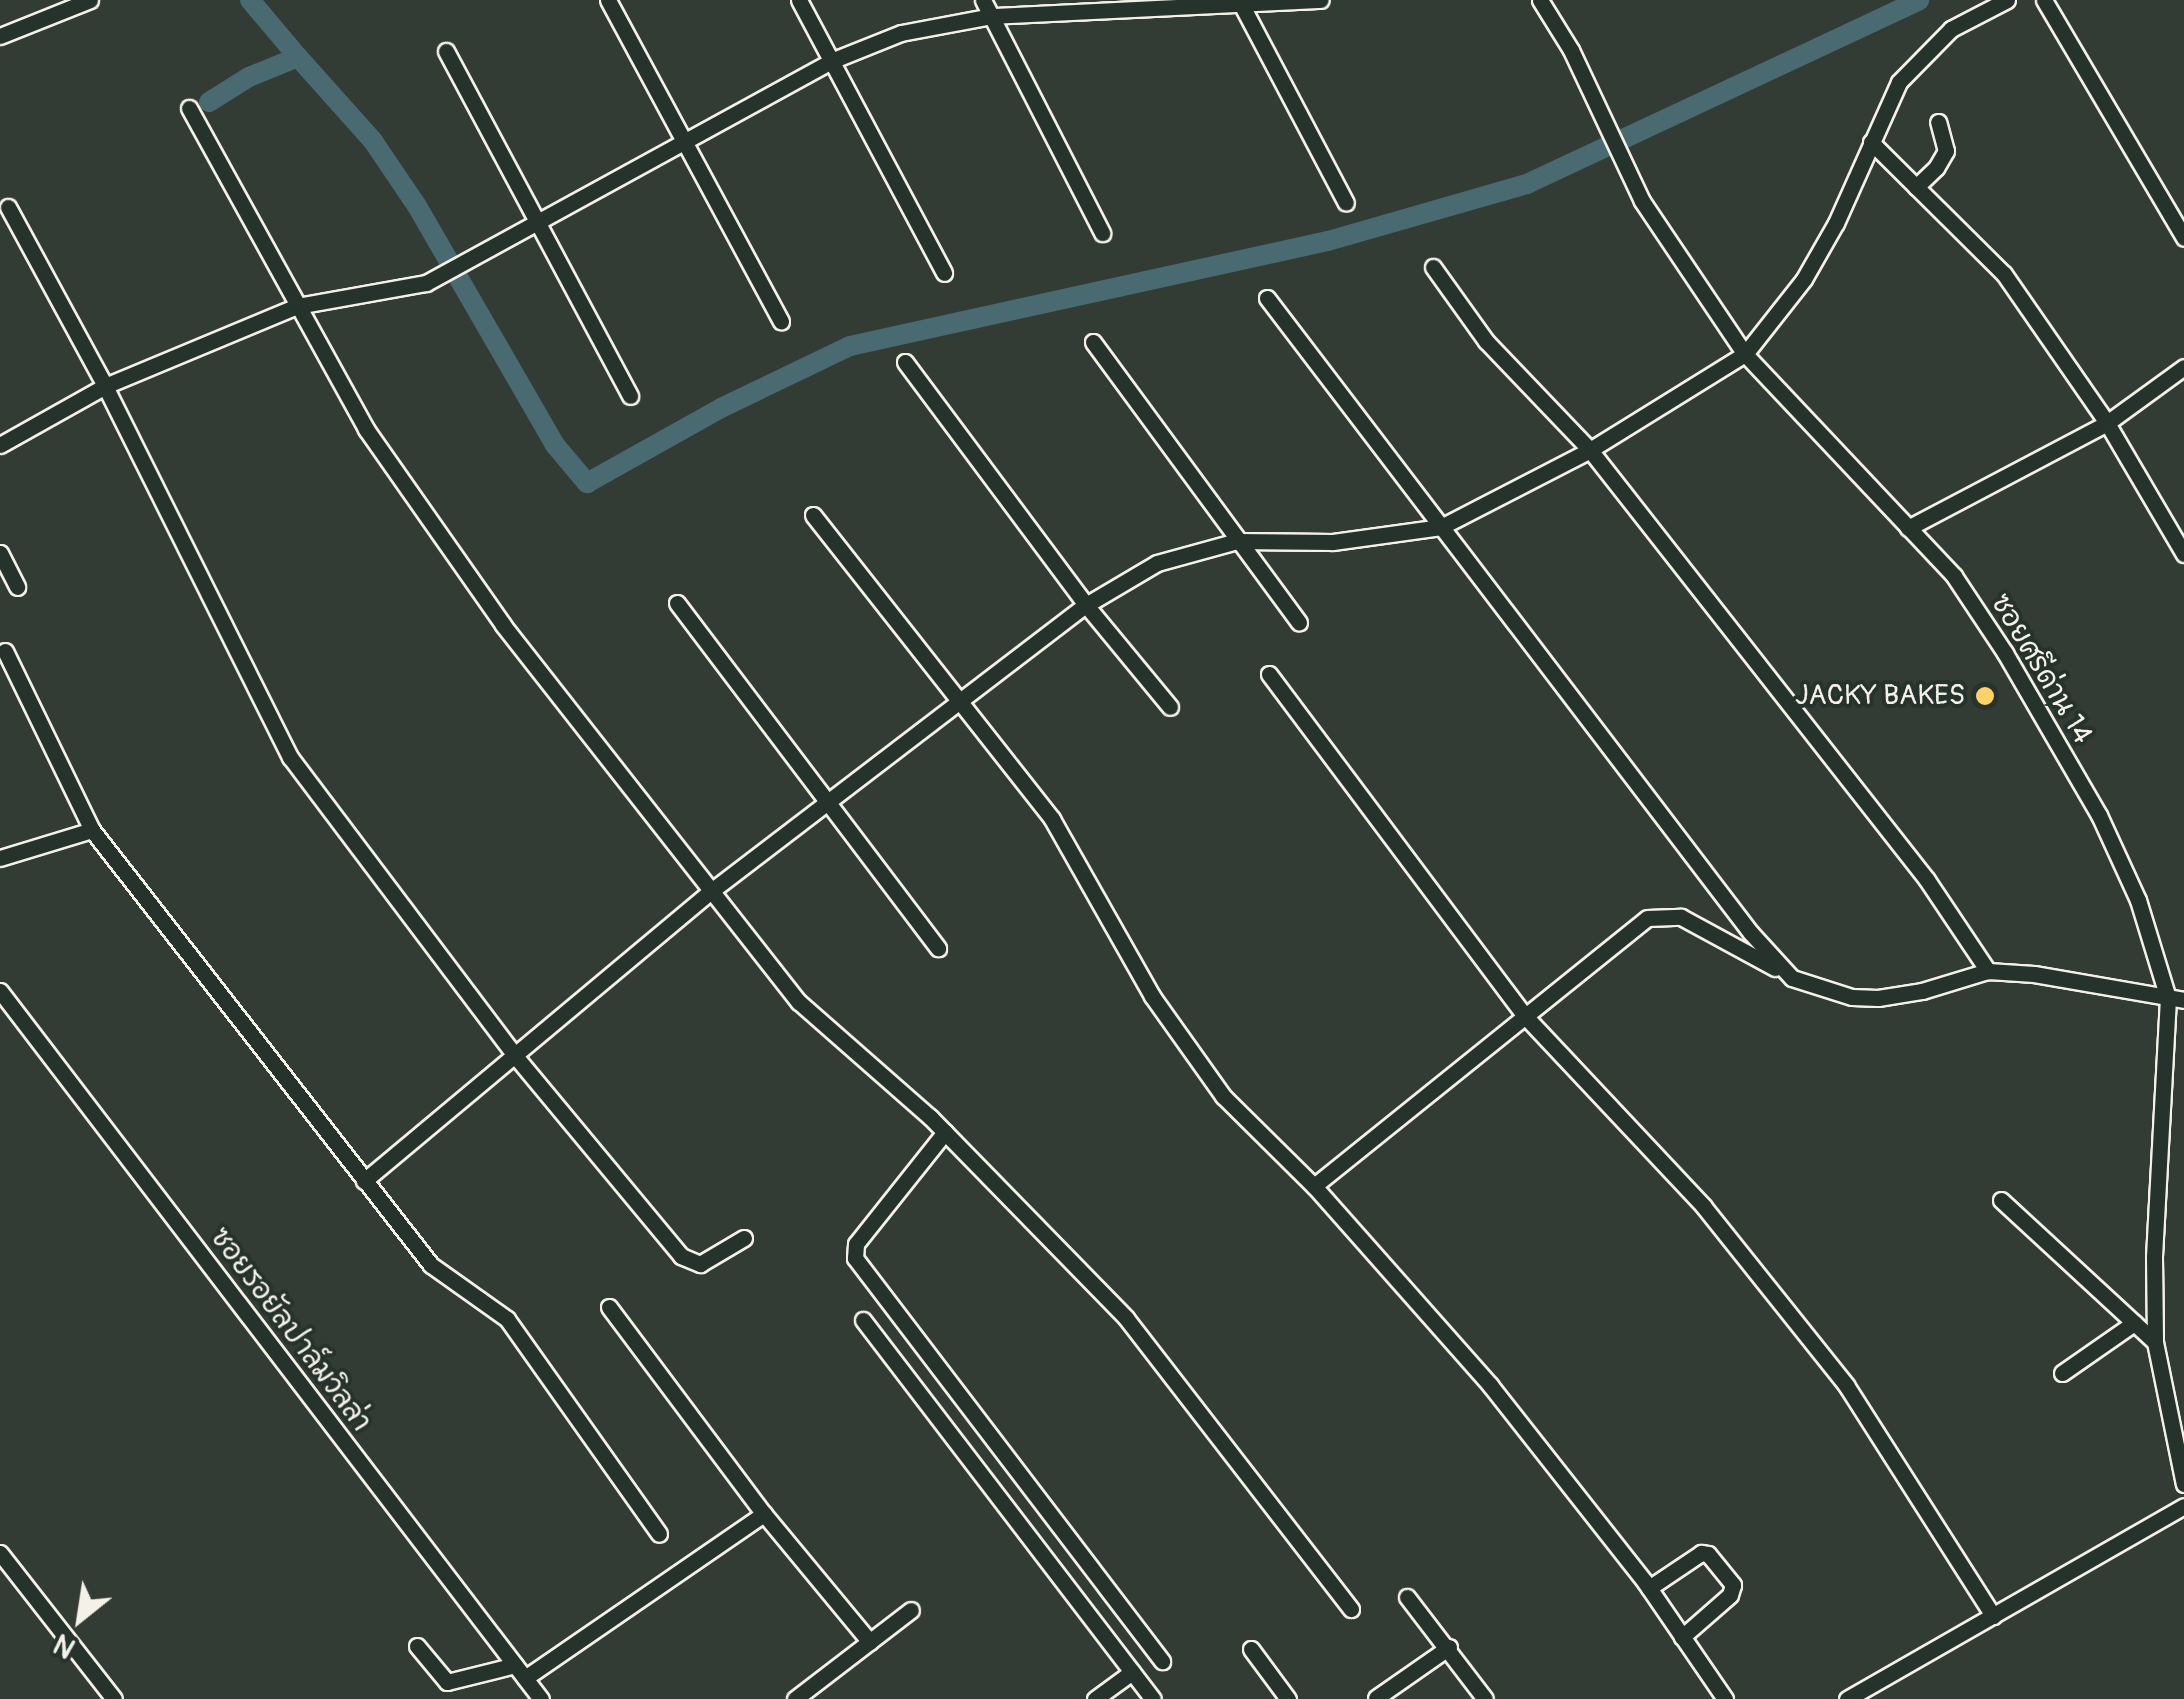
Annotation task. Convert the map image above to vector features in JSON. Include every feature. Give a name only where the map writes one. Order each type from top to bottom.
[{"type":"street","points":[[0,36],[90,0]]},
{"type":"street","points":[[608,0],[782,321]]},
{"type":"street","points":[[799,0],[944,273]]},
{"type":"street","points":[[984,0],[1102,234]]},
{"type":"street","points":[[0,445],[106,386],[297,306],[426,283],[830,62],[901,33],[992,16],[1321,0]]},
{"type":"street","name":"ซอยศรีด่าน 14","points":[[1540,0],[1571,50],[1642,202],[1745,354],[1954,576],[2099,815],[2138,900],[2176,999],[2154,1257],[2155,1342],[2184,1484]]},
{"type":"street","points":[[364,1181],[710,892],[828,807],[1086,605],[1157,563],[1237,541],[1333,542],[1441,527],[1590,450],[1745,354],[1804,279],[1836,223],[1899,82],[1952,29],[2007,0]]},
{"type":"street","points":[[2044,0],[2184,238]]},
{"type":"street","points":[[1240,3],[1346,203]]},
{"type":"street","points":[[446,51],[630,396]]},
{"type":"street","points":[[189,108],[366,428],[464,574],[710,892],[799,1002],[945,1132],[1126,1318],[1351,1609]]},
{"type":"street","points":[[1916,187],[1942,160],[1946,150],[1938,122]]},
{"type":"street","points":[[1870,142],[2004,274],[2107,423],[2184,554]]},
{"type":"street","points":[[8,207],[106,386],[290,757],[516,1057],[681,1256],[700,1264],[744,1238]]},
{"type":"street","points":[[1433,268],[1486,341],[1590,450],[1927,880],[1988,971]]},
{"type":"street","points":[[1267,298],[1750,934],[1792,978]]},
{"type":"street","points":[[1093,342],[1299,622]]},
{"type":"street","points":[[905,362],[1086,605],[1170,707]]},
{"type":"street","points":[[1908,528],[2107,423],[2184,368]]},
{"type":"street","points":[[813,515],[1052,819],[1147,988],[1223,1096],[1314,1186],[1490,1385],[1649,1588],[1724,1699]]},
{"type":"street","points":[[0,552],[17,587]]},
{"type":"street","points":[[677,603],[938,948]]},
{"type":"street","points":[[5,651],[92,830],[431,1265],[508,1319],[659,1534]]},
{"type":"street","points":[[1269,674],[1524,1015],[1704,1208],[1846,1385],[1993,1616]]},
{"type":"street","points":[[0,858],[92,830]]},
{"type":"street","points":[[1314,1186],[1647,918],[1681,917],[1792,978],[1852,997],[1878,998],[1922,991],[1988,971],[2034,974],[2176,999]]},
{"type":"street","name":"ซอยรอยัลปาล์มวิลล่า","points":[[0,992],[541,1699]]},
{"type":"street","points":[[945,1132],[856,1244],[855,1258],[1162,1661]]},
{"type":"street","points":[[2001,1200],[2155,1342]]},
{"type":"street","points":[[609,1308],[764,1514],[870,1642]]},
{"type":"street","points":[[863,1320],[1153,1699]]},
{"type":"street","points":[[2062,1373],[2134,1323]]},
{"type":"street","points":[[1847,1699],[2184,1506]]},
{"type":"street","points":[[417,1646],[448,1682],[520,1672],[764,1514]]},
{"type":"street","points":[[0,1553],[114,1699]]},
{"type":"street","points":[[1649,1588],[1700,1553],[1708,1554],[1733,1585],[1730,1595],[1682,1637]]},
{"type":"street","points":[[1407,1598],[1486,1699]]},
{"type":"street","points":[[795,1699],[912,1610]]},
{"type":"street","points":[[1376,1698],[1449,1647]]},
{"type":"street","points":[[1250,1649],[1288,1699]]},
{"type":"street","points":[[1095,1699],[1132,1672]]},
{"type":"waterway","points":[[250,0],[298,57]]},
{"type":"waterway","points":[[209,102],[249,77],[298,57],[373,141],[417,206],[555,445],[587,483],[721,408],[850,346],[1328,241],[1527,184],[1919,0]]},
{"type":"place","name":"JACKY BAKES","points":[[1985,696]]}]
